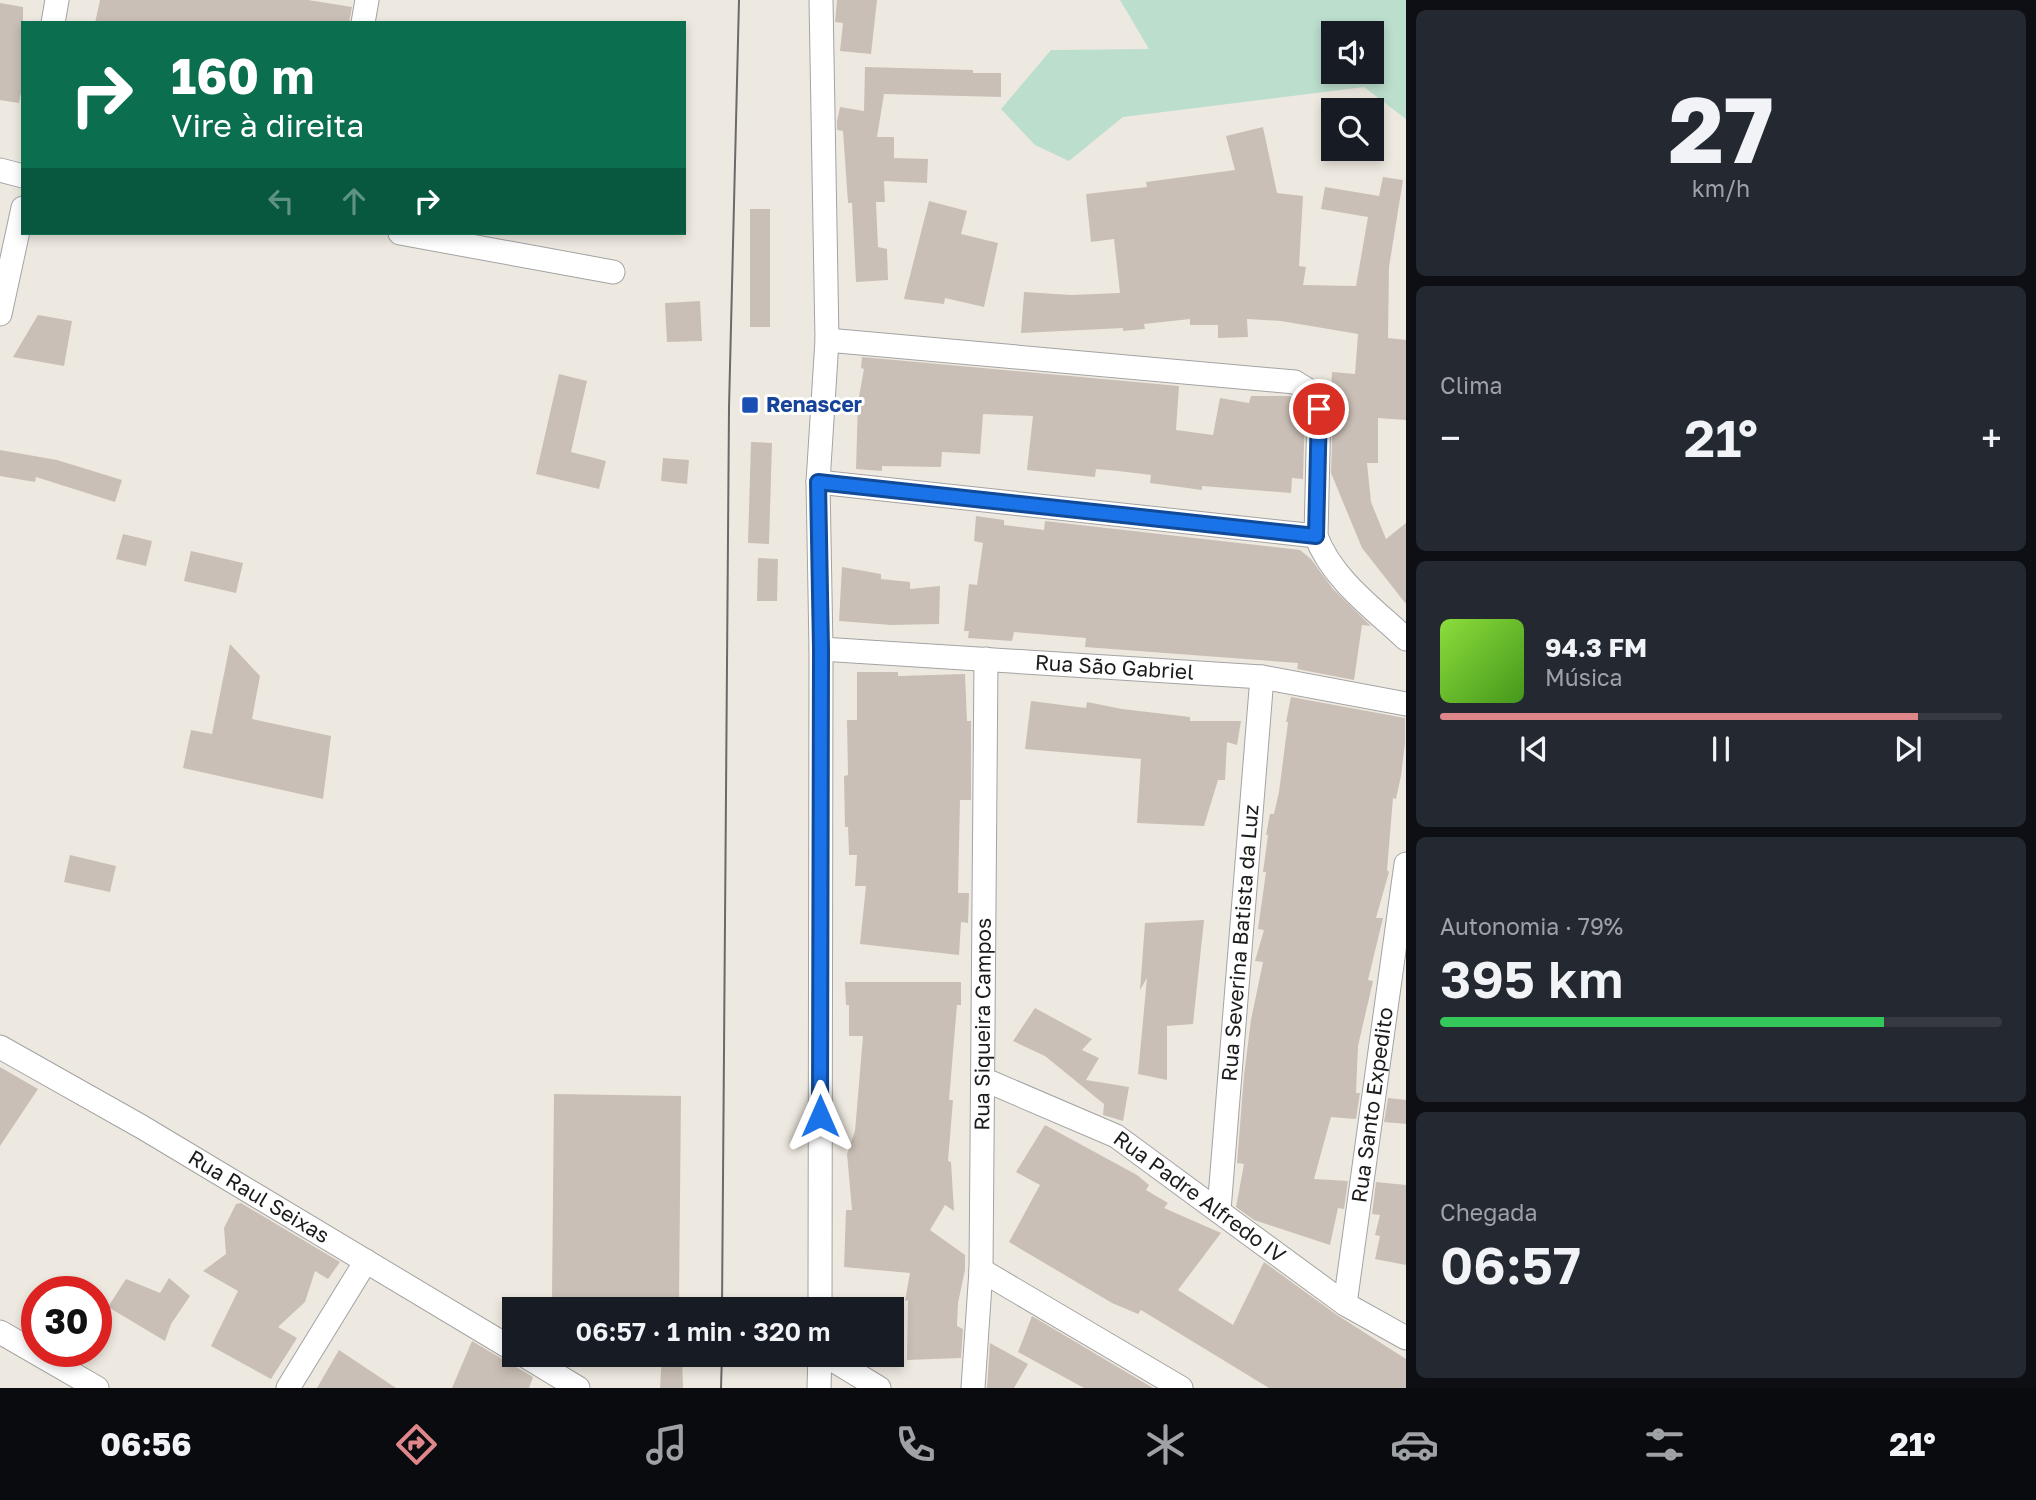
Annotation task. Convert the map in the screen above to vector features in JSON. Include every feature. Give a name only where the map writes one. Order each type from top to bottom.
[{"type":"street","points":[[53,21],[57,0]]},
{"type":"street","points":[[363,21],[367,0]]},
{"type":"street","points":[[820,1297],[821,649],[818,482],[827,340],[821,0]]},
{"type":"street","points":[[0,170],[21,175]]},
{"type":"street","points":[[0,314],[21,217]]},
{"type":"street","points":[[411,235],[613,272]]},
{"type":"street","points":[[827,340],[1295,382],[1311,392],[1319,409],[1316,536],[1322,553],[1334,571],[1406,639]]},
{"type":"street","points":[[818,482],[1316,536]]},
{"type":"street","name":"Rua São Gabriel","points":[[821,649],[1262,677],[1406,704]]},
{"type":"street","name":"Rua Siqueira Campos","points":[[974,1388],[981,1270],[986,659]]},
{"type":"street","name":"Rua Severina Batista da Luz","points":[[1219,1210],[1262,677]]},
{"type":"street","name":"Rua Santo Expedito","points":[[1345,1304],[1406,864]]},
{"type":"street","name":"Rua Raul Seixas","points":[[0,1047],[142,1127],[502,1343]]},
{"type":"street","name":"Rua Padre Alfredo IV","points":[[983,1079],[1116,1136],[1345,1304],[1406,1338]]},
{"type":"street","points":[[288,1388],[366,1261]]},
{"type":"street","points":[[981,1270],[1181,1388]]},
{"type":"street","points":[[0,1332],[97,1388]]},
{"type":"street","points":[[543,1367],[578,1388]]},
{"type":"street","points":[[819,1388],[820,1367]]},
{"type":"street","points":[[843,1367],[879,1388]]},
{"type":"green space","points":[[1120,0],[1406,0],[1406,119],[1384,102],[1384,98],[1378,98],[1364,87],[1123,117],[1069,161],[1035,145],[1001,109],[1051,50],[1149,49]]},
{"type":"building","points":[[100,0],[308,0],[352,7],[349,21],[95,21]]},
{"type":"building","points":[[837,0],[877,0],[871,54],[840,51],[843,23],[835,22]]},
{"type":"building","points":[[0,3],[23,7],[23,21],[19,103],[0,100]]},
{"type":"building","points":[[865,67],[1001,73],[1001,97],[884,94],[877,137],[894,137],[894,158],[928,159],[927,183],[884,181],[885,202],[876,202],[878,247],[887,249],[888,280],[856,282],[852,203],[848,203],[843,131],[837,130],[837,121],[840,107],[864,111]]},
{"type":"building","points":[[1263,127],[1277,193],[1303,196],[1299,266],[1306,267],[1303,285],[1356,286],[1368,217],[1321,209],[1325,187],[1379,196],[1383,177],[1403,180],[1389,267],[1388,338],[1406,340],[1406,420],[1378,418],[1378,463],[1367,463],[1371,502],[1386,539],[1406,523],[1406,604],[1362,548],[1331,473],[1333,409],[1328,396],[1331,396],[1332,372],[1355,374],[1358,334],[1281,321],[1247,319],[1248,337],[1218,338],[1218,325],[1190,325],[1190,319],[1144,324],[1145,329],[1123,331],[1123,328],[1021,333],[1024,292],[1071,295],[1120,293],[1114,239],[1091,242],[1086,194],[1147,187],[1146,182],[1235,170],[1226,136]]},
{"type":"building","points":[[929,201],[967,211],[961,234],[998,243],[984,307],[945,298],[944,304],[904,299]]},
{"type":"building","points":[[750,209],[770,209],[770,327],[750,327]]},
{"type":"building","points":[[700,301],[702,341],[667,342],[665,303]]},
{"type":"building","points":[[38,315],[72,321],[64,366],[13,357]]},
{"type":"building","points":[[862,357],[1179,386],[1176,430],[1213,435],[1220,398],[1249,403],[1251,396],[1290,396],[1300,402],[1305,412],[1303,479],[1292,478],[1291,493],[1202,486],[1202,490],[1150,483],[1151,475],[1096,469],[1095,477],[1027,470],[1033,416],[983,414],[980,454],[942,452],[941,467],[882,466],[882,471],[856,469],[858,402],[864,369],[861,368]]},
{"type":"building","points":[[559,374],[587,381],[571,452],[606,461],[599,489],[536,474]]},
{"type":"building","points":[[751,442],[772,443],[769,544],[748,543]]},
{"type":"building","points":[[0,450],[57,460],[122,480],[115,502],[36,477],[35,482],[0,476]]},
{"type":"building","points":[[663,458],[689,460],[687,484],[661,481]]},
{"type":"building","points":[[976,516],[1004,520],[1004,525],[1044,530],[1045,521],[1300,550],[1311,559],[1333,589],[1371,626],[1362,625],[1354,680],[1297,669],[1298,663],[1085,647],[1086,638],[1014,632],[1012,641],[968,638],[969,631],[964,631],[969,584],[977,585],[983,543],[974,541]]},
{"type":"building","points":[[123,534],[152,541],[146,566],[116,559]]},
{"type":"building","points":[[191,551],[243,563],[236,593],[184,581]]},
{"type":"building","points":[[758,558],[778,559],[777,601],[757,601]]},
{"type":"building","points":[[842,567],[881,574],[881,579],[910,582],[910,589],[940,586],[939,624],[891,625],[839,621]]},
{"type":"building","points":[[230,644],[260,676],[252,719],[331,736],[323,799],[183,768],[191,730],[212,734]]},
{"type":"building","points":[[857,672],[898,672],[898,676],[965,674],[967,721],[971,721],[971,800],[960,800],[958,893],[969,893],[968,923],[961,922],[959,955],[860,944],[866,886],[855,886],[857,855],[849,855],[848,827],[845,827],[844,776],[848,775],[847,720],[857,720]]},
{"type":"building","points":[[1291,697],[1405,718],[1401,776],[1396,799],[1393,798],[1387,870],[1389,872],[1376,918],[1383,918],[1368,980],[1373,981],[1358,1046],[1356,1093],[1360,1093],[1356,1119],[1331,1117],[1314,1179],[1348,1181],[1344,1209],[1338,1208],[1330,1245],[1254,1220],[1236,1207],[1244,1164],[1237,1163],[1244,1075],[1251,1020],[1263,962],[1255,961],[1264,930],[1258,929],[1266,872],[1263,872],[1266,835],[1270,814],[1274,814],[1279,792]]},
{"type":"building","points":[[1031,701],[1086,708],[1087,702],[1190,717],[1190,721],[1241,721],[1237,745],[1227,742],[1225,780],[1218,780],[1204,826],[1137,823],[1141,759],[1025,749]]},
{"type":"building","points":[[70,855],[116,866],[110,892],[64,882]]},
{"type":"building","points":[[1204,920],[1193,1024],[1167,1026],[1167,1080],[1138,1074],[1147,978],[1140,990],[1145,923]]},
{"type":"building","points":[[845,982],[961,982],[961,1005],[957,1005],[949,1100],[953,1100],[948,1161],[951,1162],[954,1211],[945,1205],[930,1230],[965,1255],[957,1326],[963,1329],[961,1358],[907,1360],[908,1300],[905,1301],[910,1273],[844,1267],[846,1210],[852,1210],[847,1154],[855,1131],[863,1036],[849,1036],[849,1005],[846,1005]]},
{"type":"building","points":[[1035,1008],[1092,1039],[1082,1050],[1099,1058],[1086,1080],[1129,1087],[1123,1121],[1103,1115],[1104,1104],[1045,1056],[1013,1041]]},
{"type":"building","points":[[0,1067],[38,1089],[0,1146]]},
{"type":"building","points":[[554,1094],[681,1096],[679,1297],[552,1297]]},
{"type":"building","points":[[1388,1098],[1406,1100],[1406,1124],[1384,1122]]},
{"type":"building","points":[[1045,1125],[1137,1175],[1149,1185],[1146,1190],[1168,1203],[1164,1208],[1221,1233],[1178,1290],[1233,1325],[1264,1262],[1337,1315],[1406,1359],[1406,1388],[1269,1388],[1141,1310],[1138,1314],[1112,1303],[1009,1242],[1040,1185],[1016,1172]]},
{"type":"building","points":[[1376,1182],[1406,1185],[1406,1265],[1375,1259],[1380,1236],[1375,1235],[1380,1215],[1372,1214]]},
{"type":"building","points":[[241,1203],[340,1262],[328,1279],[315,1271],[305,1302],[278,1327],[297,1338],[271,1379],[211,1346],[238,1291],[203,1271],[226,1254],[224,1228],[236,1204]]},
{"type":"building","points":[[169,1278],[190,1296],[171,1324],[165,1341],[112,1309],[112,1301],[126,1279],[160,1293]]},
{"type":"building","points":[[1032,1316],[1153,1388],[1084,1388],[1018,1352]]},
{"type":"building","points":[[472,1341],[502,1359],[502,1367],[516,1367],[533,1377],[529,1388],[452,1388]]},
{"type":"building","points":[[990,1343],[1028,1364],[1014,1388],[987,1388]]},
{"type":"building","points":[[339,1350],[396,1388],[317,1388]]},
{"type":"building","points":[[661,1367],[682,1367],[683,1388],[660,1388]]},
{"type":"tram line","points":[[722,1297],[729,408],[739,0]]},
{"type":"tram line","points":[[721,1388],[722,1367]]},
{"type":"place","name":"Renascer","points":[[750,405]]},
{"type":"route","points":[[820,1116],[821,649],[818,482],[1316,536],[1319,409]]}]
